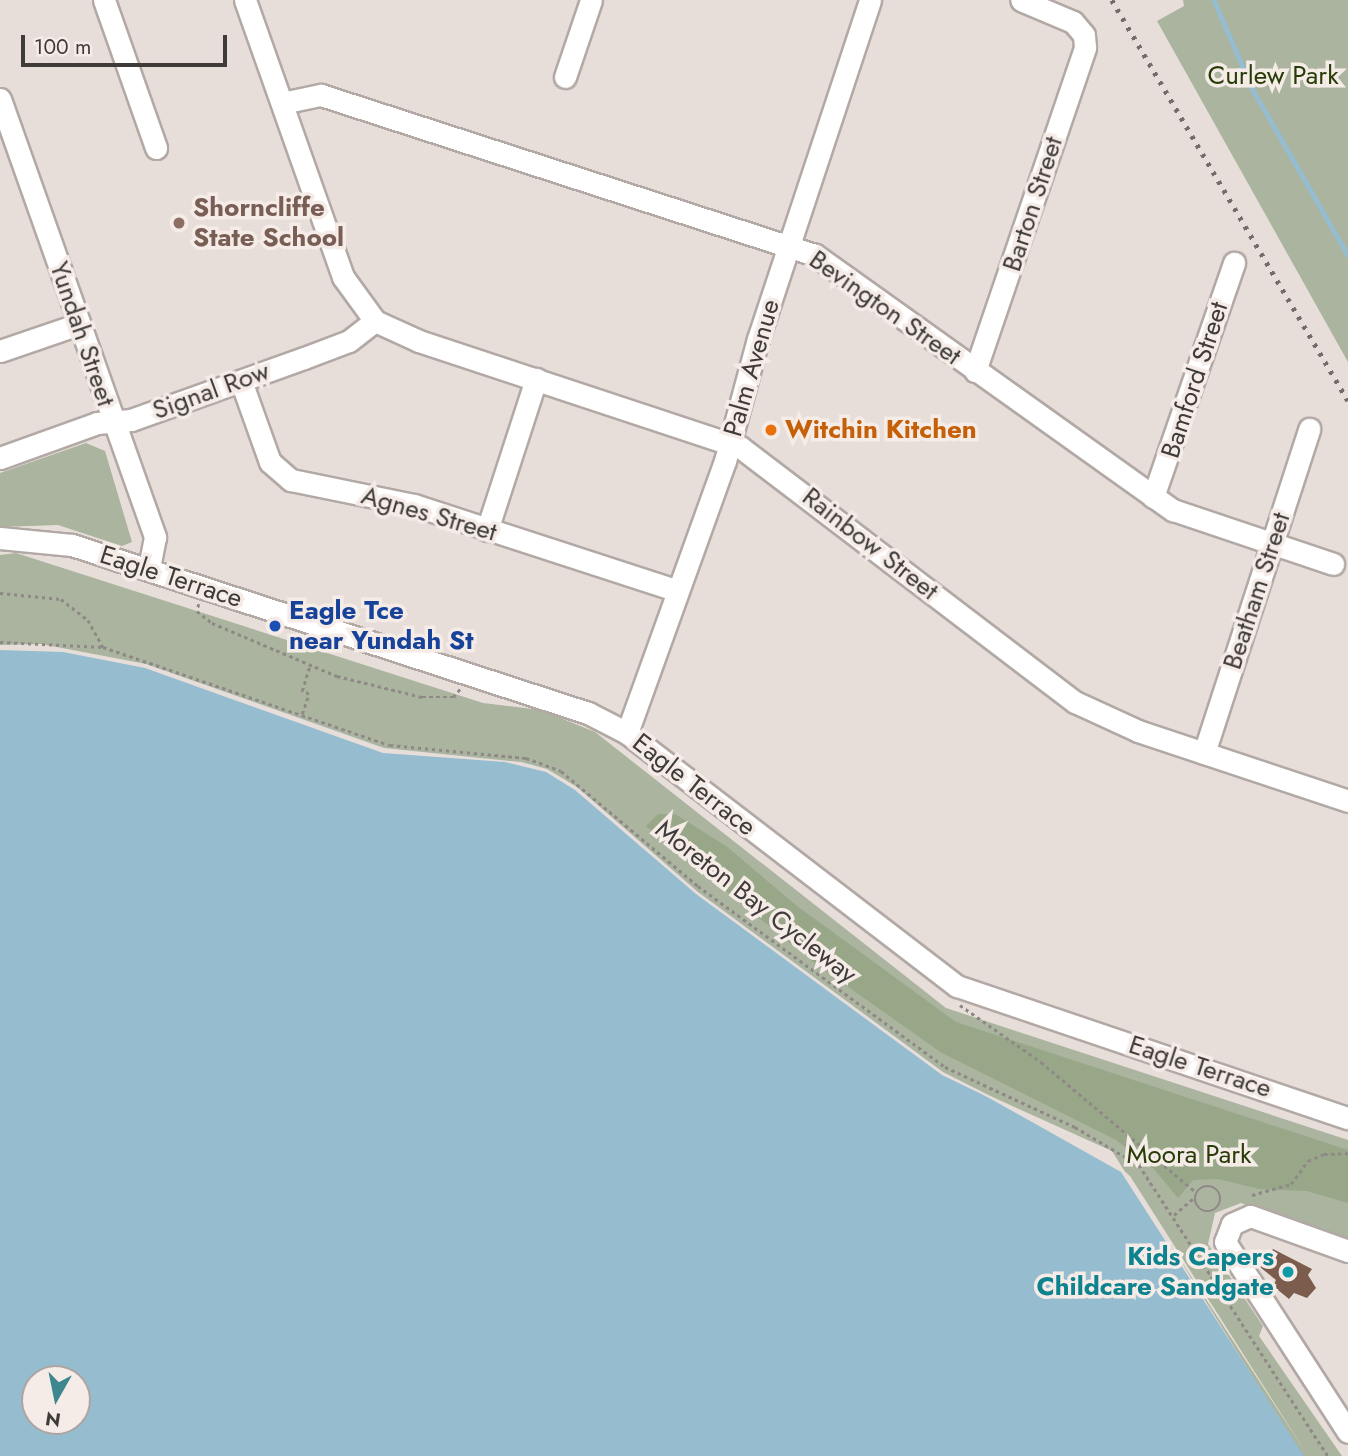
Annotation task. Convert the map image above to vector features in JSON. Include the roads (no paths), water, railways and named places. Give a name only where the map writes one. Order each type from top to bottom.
[{"type":"street","points":[[104,0],[156,148]]},
{"type":"street","points":[[245,0],[343,277],[375,321]]},
{"type":"street","points":[[565,77],[591,0]]},
{"type":"street","name":"Palm Avenue","points":[[627,733],[675,590],[730,444],[789,247],[870,0]]},
{"type":"street","name":"Barton Street","points":[[975,371],[1083,54],[1084,35],[1067,18],[1021,0]]},
{"type":"street","name":"Bevington Street","points":[[282,103],[321,94],[789,247],[827,262],[975,371],[1153,496],[1186,516],[1333,564]]},
{"type":"street","name":"Yundah Street","points":[[0,99],[155,537],[149,569]]},
{"type":"street","name":"Bamford Street","points":[[1153,496],[1234,263]]},
{"type":"street","name":"Rainbow Street","points":[[375,321],[730,444],[761,460],[1076,702],[1117,723],[1348,801]]},
{"type":"street","name":"Signal Row","points":[[0,458],[241,381],[334,347],[375,321]]},
{"type":"street","points":[[0,351],[79,324]]},
{"type":"street","points":[[487,530],[536,379]]},
{"type":"street","name":"Agnes Street","points":[[241,381],[270,462],[290,480],[392,499],[675,590]]},
{"type":"street","name":"Beatham Street","points":[[1204,753],[1309,429]]},
{"type":"street","name":"Eagle Terrace","points":[[0,538],[49,539],[565,705],[627,733],[957,986],[1348,1118]]},
{"type":"street","points":[[1348,1251],[1250,1216],[1228,1228],[1225,1242],[1348,1432]]},
{"type":"water","points":[[26,644],[146,664],[384,748],[532,764],[577,787],[698,892],[943,1072],[1121,1172],[1304,1456],[0,1456],[0,645]]},
{"type":"waterway","points":[[1214,0],[1253,90],[1348,255]]},
{"type":"railway","points":[[1112,0],[1348,401]]},
{"type":"place","name":"Shorncliffe State School","points":[[179,223]]},
{"type":"place","name":"Witchin Kitchen","points":[[771,430]]},
{"type":"place","name":"Eagle Tce near Yundah St","points":[[275,626]]},
{"type":"place","name":"Kids Capers Childcare Sandgate","points":[[1288,1272]]},
{"type":"park label","name":"Curlew Park","points":[[1273,76]]},
{"type":"park label","name":"Moora Park","points":[[1189,1155]]}]
